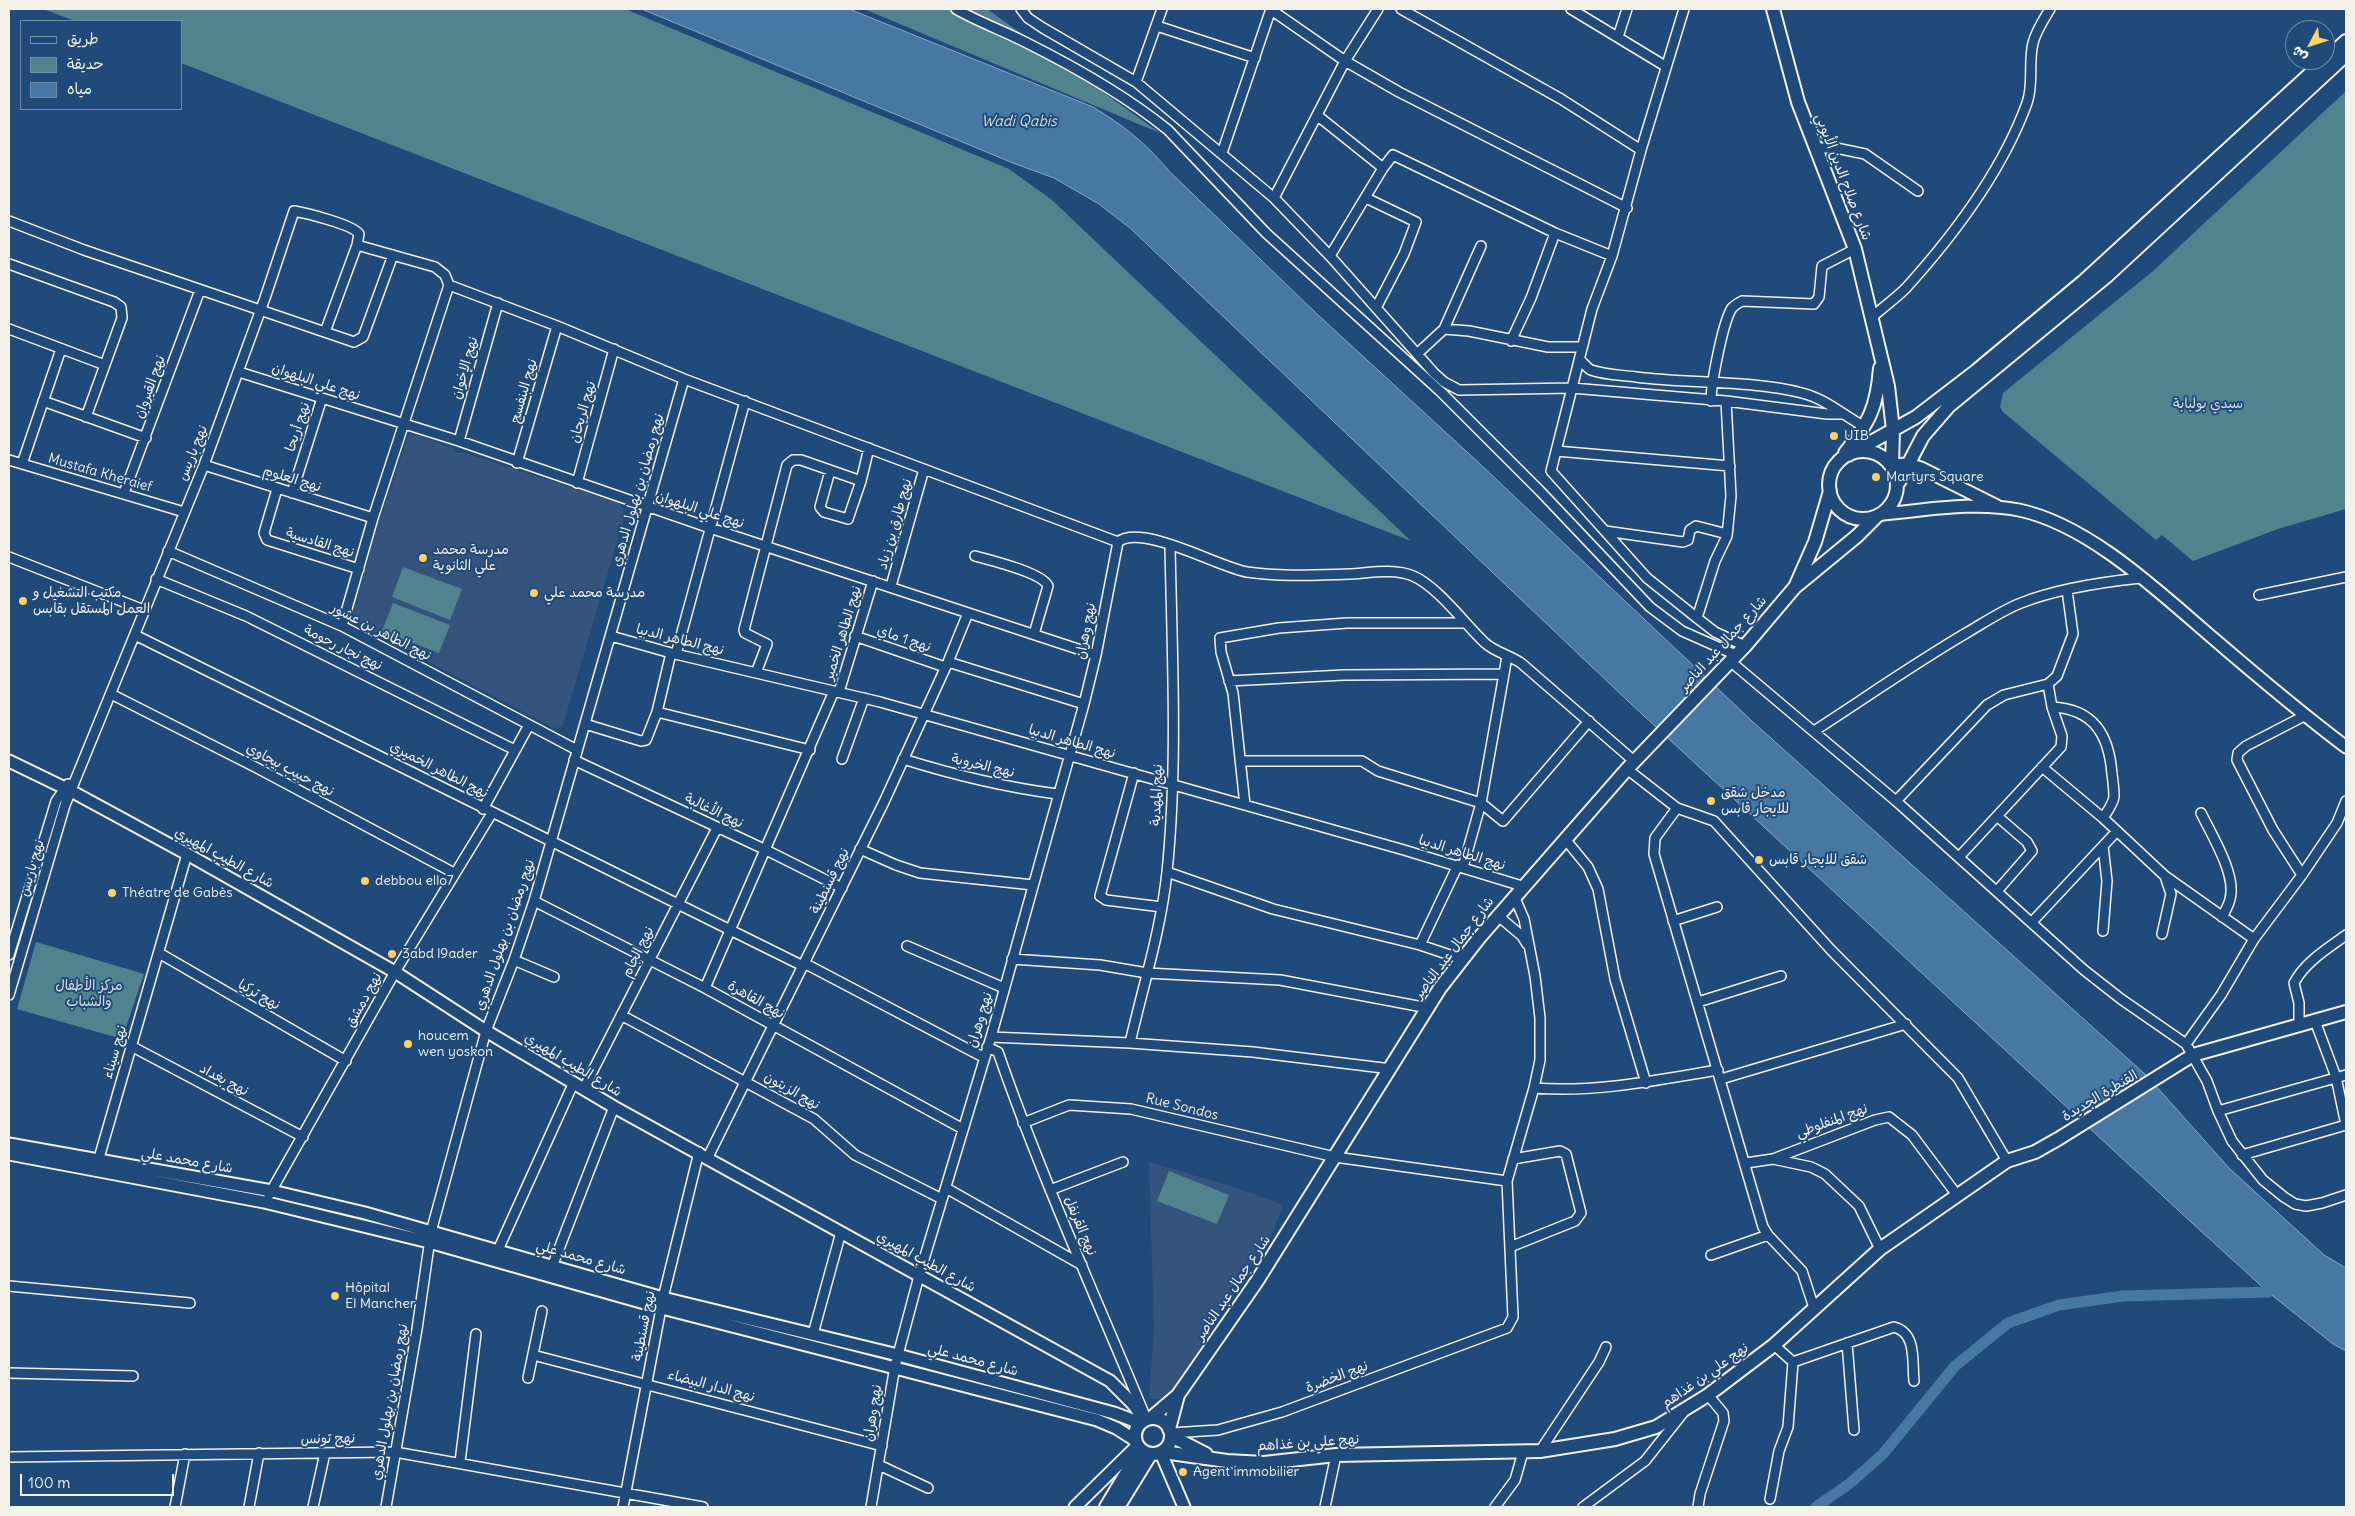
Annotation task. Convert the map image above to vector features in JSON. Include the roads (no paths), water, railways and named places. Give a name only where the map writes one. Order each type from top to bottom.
[{"type":"main road","name":"شارع صلاح الدين الأيوبي","points":[[1773,9],[1788,70],[1815,148],[1855,248],[1888,386],[1894,430],[1892,465]]},
{"type":"main road","points":[[1795,587],[1815,542],[1830,491],[1831,475],[1843,458],[1916,416],[1976,371],[2085,280],[2346,41]]},
{"type":"main road","points":[[1795,587],[1891,506],[1896,497],[1899,482],[1923,436],[1949,406],[2108,275],[2346,55]]},
{"type":"main road","name":"شارع صلاح الدين الأيوبي","points":[[1843,458],[1865,427],[1876,404],[1881,358]]},
{"type":"main road","points":[[1843,458],[1867,451],[1876,453],[1892,465],[1899,482]]},
{"type":"main road","points":[[1830,491],[1833,500],[1846,515],[1855,519],[1879,516]]},
{"type":"main road","name":"شارع جمال عبد الناصر","points":[[1145,1420],[1178,1395],[1256,1281],[1428,1008],[1462,959],[1518,891],[1631,765],[1745,646],[1795,587]]},
{"type":"main road","name":"القنطرة الجديدة","points":[[2058,1139],[2158,1079],[2189,1050],[2300,1026],[2346,1012]]},
{"type":"main road","name":"نهج علي بن غذاهم","points":[[1148,1449],[1236,1462],[1264,1463],[1336,1455],[1540,1451],[1587,1445],[1639,1433],[1656,1427],[1687,1409],[1774,1345],[1880,1249],[2007,1161],[2034,1152],[2058,1139]]},
{"type":"main road","name":"شارع جمال عبد الناصر","points":[[1170,1432],[1178,1395]]},
{"type":"main road","points":[[1106,1507],[1148,1449],[1170,1442],[1170,1432],[1162,1420],[1145,1420],[1134,1434],[1148,1449]]},
{"type":"main road","name":"نهج علي بن غذاهم","points":[[1170,1432],[1212,1458]]},
{"type":"main road","points":[[1118,1507],[1148,1449]]},
{"type":"street","points":[[956,9],[980,23],[1024,41],[1097,82],[1151,116],[1168,130],[1266,233],[1462,412],[1540,490],[1650,608],[1729,662],[1814,731],[1850,765],[1896,801],[2114,993],[2189,1050],[2207,1081],[2232,1141],[2263,1180],[2295,1204],[2306,1206],[2322,1204],[2346,1195]]},
{"type":"street","points":[[1021,9],[1028,18],[1043,28],[1136,82],[1274,198],[1330,256],[1439,378],[1459,390],[1572,388],[1726,401],[1822,414],[1841,414]]},
{"type":"street","points":[[1136,82],[1162,9]]},
{"type":"street","points":[[1222,153],[1270,9],[1345,60],[1399,92],[1627,208]]},
{"type":"street","points":[[1274,198],[1318,116],[1345,60],[1378,9]]},
{"type":"street","points":[[1401,9],[1561,99],[1641,150]]},
{"type":"street","points":[[1571,9],[1665,66]]},
{"type":"street","points":[[1618,37],[1627,9]]},
{"type":"street","points":[[1684,9],[1665,66],[1627,208],[1612,256],[1592,309],[1551,471],[1658,588],[1716,632],[1745,646]]},
{"type":"street","points":[[1871,318],[1905,289],[1934,253],[1986,183],[2006,150],[2021,120],[2030,94],[2033,42],[2050,9]]},
{"type":"street","points":[[1157,26],[1255,58]]},
{"type":"street","points":[[1318,116],[1383,168]]},
{"type":"street","points":[[1815,148],[1836,148],[1865,154],[1918,190]]},
{"type":"street","points":[[1330,256],[1383,168],[1393,156],[1555,233],[1612,256]]},
{"type":"street","points":[[1366,198],[1416,222],[1404,254],[1376,308]]},
{"type":"street","name":"نهج باريس","points":[[9,955],[12,931],[56,801],[76,778],[204,465],[239,372],[293,212],[357,230],[359,234],[357,245]]},
{"type":"street","points":[[9,221],[84,250],[354,342],[363,337],[393,255]]},
{"type":"street","points":[[1511,341],[1531,298],[1555,233]]},
{"type":"street","points":[[325,332],[357,245],[441,271],[449,284],[373,518],[342,626]]},
{"type":"street","points":[[1417,354],[1444,329],[1481,246]]},
{"type":"street","points":[[1711,400],[1711,383],[1729,315],[1736,305],[1742,301],[1814,304],[1819,297],[1822,266],[1855,248]]},
{"type":"street","points":[[9,264],[119,305],[122,310],[122,318],[86,417]]},
{"type":"street","points":[[449,284],[614,349],[684,379],[1118,542],[1123,538],[1134,537],[1210,557],[1236,569],[1259,573],[1290,576],[1378,573],[1410,574],[1425,584],[1492,649],[1521,662],[1589,721],[1631,765],[1678,808],[1714,821],[1831,950],[1958,1078],[2007,1161]]},
{"type":"street","name":"نهج القيروان","points":[[124,493],[200,290]]},
{"type":"street","name":"نهج الإخوان","points":[[459,442],[498,303]]},
{"type":"street","name":"نهج البنفسج","points":[[517,463],[557,326]]},
{"type":"street","points":[[9,329],[105,365]]},
{"type":"street","points":[[1444,329],[1469,331],[1548,347],[1582,347]]},
{"type":"street","points":[[22,464],[61,349]]},
{"type":"street","name":"نهج الريحان","points":[[577,483],[614,349]]},
{"type":"street","points":[[1580,360],[1589,369],[1602,373],[1659,380],[1779,389],[1803,393],[1834,406],[1841,414],[1865,427]]},
{"type":"street","name":"نهج علي البلهوان","points":[[239,372],[459,442],[710,528],[1096,655]]},
{"type":"street","name":"نهج رمضان بن بهلول الدهري","points":[[386,1507],[417,1329],[430,1237],[486,1031],[514,960],[534,901],[684,379]]},
{"type":"street","name":"نهج أريحا","points":[[292,493],[322,398]]},
{"type":"street","points":[[42,401],[146,438]]},
{"type":"street","points":[[585,724],[643,741],[648,738],[658,712],[745,401]]},
{"type":"street","points":[[1697,618],[1715,561],[1727,534],[1731,496],[1726,401]]},
{"type":"street","points":[[830,471],[820,507],[824,512],[848,519],[862,481],[869,448]]},
{"type":"street","points":[[1556,451],[1730,466]]},
{"type":"street","name":"Mustafa Kheraief","points":[[9,460],[184,512]]},
{"type":"street","points":[[756,673],[767,644],[746,633],[744,630],[790,462],[801,460],[862,481]]},
{"type":"street","points":[[1892,465],[1908,464],[1921,468],[1978,494],[2000,508]]},
{"type":"street","name":"نهج العلوم","points":[[204,465],[277,490],[373,518]]},
{"type":"street","name":"نهج طارق بن زياد","points":[[891,586],[924,469]]},
{"type":"street","name":"نهج القادسية","points":[[277,490],[264,533],[267,540],[359,569]]},
{"type":"street","points":[[1879,516],[1951,506],[2000,508],[2019,510],[2067,528],[2140,578],[2346,747]]},
{"type":"street","points":[[1605,531],[1681,542],[1688,540],[1690,530],[1696,526],[1727,534]]},
{"type":"street","name":"نهج وهران","points":[[871,1507],[896,1361],[983,1057],[991,1037],[1057,794],[1084,704],[1096,655],[1118,542]]},
{"type":"street","name":"نهج المهدية","points":[[1130,1042],[1162,907],[1167,872],[1172,784],[1170,545]]},
{"type":"street","name":"نهج الطاهر بن عشور","points":[[168,551],[342,626],[577,750]]},
{"type":"street","points":[[975,556],[1017,569],[1047,583],[1048,586],[1034,634]]},
{"type":"street","points":[[9,557],[144,610]]},
{"type":"street","points":[[2259,595],[2346,577]]},
{"type":"street","points":[[1814,731],[1925,658],[2023,602],[2107,581],[2140,578]]},
{"type":"street","name":"نهج نجار رحومة","points":[[156,579],[246,616],[515,750]]},
{"type":"street","name":"نهج الطاهر الخمير","points":[[836,692],[873,581]]},
{"type":"street","points":[[1896,801],[1988,705],[2004,695],[2048,684],[2057,676],[2062,668],[2073,634],[2067,590]]},
{"type":"street","name":"نهج قسنطينة","points":[[623,1507],[663,1303],[704,1154],[746,1081],[842,888],[904,759],[947,665],[968,613]]},
{"type":"street","points":[[1246,805],[1232,694],[1219,640],[1221,637],[1279,628],[1347,622],[1466,622]]},
{"type":"street","name":"نهج الطاهر الخميري","points":[[135,635],[302,716],[488,811],[552,840],[678,904],[804,964],[983,1057]]},
{"type":"street","name":"نهج الطاهر الدبيا","points":[[611,636],[674,653],[864,698],[1134,773],[1461,866],[1518,891]]},
{"type":"street","name":"نهج 1 ماي","points":[[855,636],[947,665],[1084,704]]},
{"type":"street","points":[[1420,945],[1461,866],[1481,803],[1507,656]]},
{"type":"street","points":[[1229,681],[1344,675],[1504,674]]},
{"type":"street","points":[[1958,857],[2042,767],[2056,755],[2062,744],[2048,684]]},
{"type":"street","points":[[705,988],[836,692]]},
{"type":"street","name":"نهج حبيب بيجاوي","points":[[111,694],[257,768],[454,873]]},
{"type":"street","points":[[842,759],[864,698]]},
{"type":"street","points":[[2052,707],[2078,712],[2092,722],[2104,736],[2111,761],[2114,798],[2103,818]]},
{"type":"street","points":[[658,712],[810,750]]},
{"type":"street","points":[[2302,875],[2274,830],[2236,760],[2238,752],[2246,746],[2306,715]]},
{"type":"street","points":[[1241,761],[1362,760],[1378,771],[1481,803],[1503,822],[1589,721]]},
{"type":"street","name":"نهج دمشق","points":[[264,1202],[304,1137],[395,972],[454,873],[488,811],[515,750],[529,725]]},
{"type":"street","name":"نهج الخروبة","points":[[904,759],[950,774],[993,784],[1057,794]]},
{"type":"street","name":"نهج الأغالبة","points":[[574,760],[766,850],[842,888]]},
{"type":"street","name":"شارع الطيب المهيري","points":[[9,761],[67,789],[187,854],[395,972],[486,1031],[614,1107],[704,1154],[919,1276],[1110,1381],[1122,1392],[1145,1420]]},
{"type":"street","points":[[2042,767],[2103,818],[2165,876],[2254,939]]},
{"type":"street","points":[[1134,773],[1100,896],[1106,900],[1162,907]]},
{"type":"street","name":"نهج باريس","points":[[9,995],[65,805],[67,789]]},
{"type":"street","points":[[2189,1050],[2254,939],[2302,875],[2337,823],[2346,800]]},
{"type":"street","points":[[1678,808],[1659,832],[1654,845],[1654,854],[1760,1215],[1768,1235],[1802,1271],[1814,1308]]},
{"type":"street","points":[[2201,813],[2223,858],[2229,877],[2231,898],[2222,917]]},
{"type":"street","points":[[1997,891],[2032,851],[2027,842],[1998,816]]},
{"type":"street","name":"نهج الجام","points":[[498,1250],[579,1085],[621,1015],[717,828]]},
{"type":"street","points":[[2032,922],[2117,831]]},
{"type":"street","points":[[1565,839],[1588,867],[1598,889],[1615,978],[1646,1083]]},
{"type":"street","points":[[2103,846],[2107,881],[2103,931]]},
{"type":"street","points":[[860,849],[896,865],[920,872],[1033,885]]},
{"type":"street","name":"نهج سيناء","points":[[97,1166],[187,854]]},
{"type":"street","points":[[1167,872],[1273,909],[1420,945],[1462,959]]},
{"type":"street","points":[[2162,934],[2171,894],[2165,876]]},
{"type":"street","points":[[1513,1159],[1560,1151],[1566,1154],[1581,1213],[1575,1221],[1510,1247],[1507,1181],[1513,1159],[1534,1088],[1540,1060],[1540,1018],[1530,948],[1518,891]]},
{"type":"street","name":"نهج القاهرة","points":[[534,901],[705,988],[963,1129]]},
{"type":"street","points":[[1674,921],[1716,907]]},
{"type":"street","points":[[1497,915],[1522,936],[1530,948]]},
{"type":"street","points":[[12,931],[26,935]]},
{"type":"street","points":[[2300,1026],[2299,1003],[2294,983],[2310,962],[2346,935]]},
{"type":"street","points":[[908,946],[1004,988]]},
{"type":"street","name":"نهج تركيا","points":[[159,953],[346,1061]]},
{"type":"street","points":[[1012,959],[1100,965],[1147,974],[1280,980],[1428,1008]]},
{"type":"street","points":[[514,960],[554,977]]},
{"type":"street","points":[[1698,1002],[1781,976]]},
{"type":"street","name":"نهج الزيتون","points":[[621,1015],[814,1119],[855,1155],[942,1199]]},
{"type":"street","points":[[2242,1155],[2346,1125],[2336,1078],[2314,1021]]},
{"type":"street","points":[[1534,1088],[1566,1091],[1720,1074],[1906,1024]]},
{"type":"street","points":[[991,1037],[1130,1042],[1253,1052],[1391,1069]]},
{"type":"street","name":"نهج بغداد","points":[[131,1046],[304,1137]]},
{"type":"street","name":"نهج القرنفل","points":[[988,1047],[998,1052],[1050,1190],[1145,1420]]},
{"type":"street","points":[[2218,1111],[2346,1075]]},
{"type":"street","name":"Rue Sondos","points":[[1023,1122],[1069,1105],[1131,1109],[1335,1157],[1507,1181]]},
{"type":"street","points":[[550,1271],[614,1107]]},
{"type":"street","name":"نهج المنفلوطي","points":[[1773,1159],[1875,1120],[1888,1117],[1912,1135],[1957,1195]]},
{"type":"street","name":"شارع محمد علي","points":[[9,1144],[97,1166],[498,1250],[550,1271]]},
{"type":"street","name":"شارع محمد علي","points":[[9,1154],[272,1191],[365,1213],[430,1237],[663,1303],[1145,1420]]},
{"type":"street","points":[[1746,1163],[1773,1159],[1811,1167],[1825,1174],[1859,1206],[1880,1249]]},
{"type":"street","points":[[1050,1190],[1123,1162]]},
{"type":"street","points":[[946,1188],[1082,1265]]},
{"type":"street","points":[[813,1334],[841,1232]]},
{"type":"street","points":[[1711,1254],[1768,1235]]},
{"type":"street","name":"نهج الخضرة","points":[[1170,1432],[1218,1430],[1282,1412],[1507,1328],[1513,1317],[1510,1247]]},
{"type":"street","points":[[9,1286],[190,1303]]},
{"type":"street","name":"شارع محمد علي","points":[[663,1303],[813,1334],[896,1361],[1097,1420],[1116,1428],[1148,1449]]},
{"type":"street","points":[[528,1378],[542,1311]]},
{"type":"street","points":[[1794,1362],[1894,1327],[1902,1329],[1908,1334],[1911,1343],[1914,1381]]},
{"type":"street","points":[[460,1462],[476,1334]]},
{"type":"street","points":[[1847,1343],[1854,1430]]},
{"type":"street","points":[[1774,1345],[1794,1362]]},
{"type":"street","points":[[1540,1451],[1599,1362],[1606,1347]]},
{"type":"street","name":"نهج الدار البيضاء","points":[[534,1355],[882,1446]]},
{"type":"street","points":[[1770,1499],[1780,1451],[1788,1427],[1794,1362]]},
{"type":"street","points":[[9,1374],[133,1376]]},
{"type":"street","points":[[1698,1507],[1700,1494],[1724,1421],[1723,1413],[1708,1395]]},
{"type":"street","points":[[1583,1507],[1645,1461],[1687,1409]]},
{"type":"street","points":[[1075,1507],[1148,1449],[1184,1507]]},
{"type":"street","name":"نهج تونس","points":[[9,1457],[396,1452],[703,1507]]},
{"type":"street","points":[[1495,1507],[1515,1480],[1524,1452]]},
{"type":"street","points":[[250,1507],[260,1453]]},
{"type":"street","points":[[313,1507],[325,1453]]},
{"type":"street","points":[[175,1507],[185,1454]]},
{"type":"street","points":[[1325,1507],[1336,1455]]},
{"type":"street","points":[[879,1464],[928,1488]]},
{"type":"water","name":"Wadi Qabis","points":[[642,9],[849,9],[1093,107],[1124,128],[1152,152],[1169,171],[1318,315],[1479,463],[1753,722],[2147,1076],[2229,1168],[2324,1255],[2346,1268],[2346,1351],[2333,1344],[2268,1292],[2191,1222],[1629,702],[1130,228],[1099,204],[1054,178],[1013,163]]},
{"type":"waterway","points":[[1816,1507],[1849,1484],[1883,1454],[1955,1366],[2008,1323],[2059,1305],[2123,1296],[2268,1292]]},
{"type":"place","name":"UIB","points":[[1834,436]]},
{"type":"place","name":"Martyrs Square","points":[[1876,477]]},
{"type":"place","name":"مدرسة محمد علي الثانوية","points":[[423,558]]},
{"type":"place","name":"مدرسة محمد علي","points":[[534,593]]},
{"type":"place","name":"مكتب التشغيل و العمل المستقل بقابس","points":[[23,601]]},
{"type":"place","name":"مدخل شقق للايجار قابس","points":[[1711,801]]},
{"type":"place","name":"شقق للايجار قابس","points":[[1759,860]]},
{"type":"place","name":"debbou ello7","points":[[365,881]]},
{"type":"place","name":"Théatre de Gabès","points":[[112,893]]},
{"type":"place","name":"3abd l9ader","points":[[392,954]]},
{"type":"place","name":"houcem wen yoskon","points":[[408,1044]]},
{"type":"place","name":"Hôpital El Mancher","points":[[335,1296]]},
{"type":"place","name":"Agent immobilier","points":[[1183,1472]]},
{"type":"park label","name":"سيدي بولبابة","points":[[2208,404]]},
{"type":"park label","name":"مركز الأطفال والشباب","points":[[89,994]]}]
